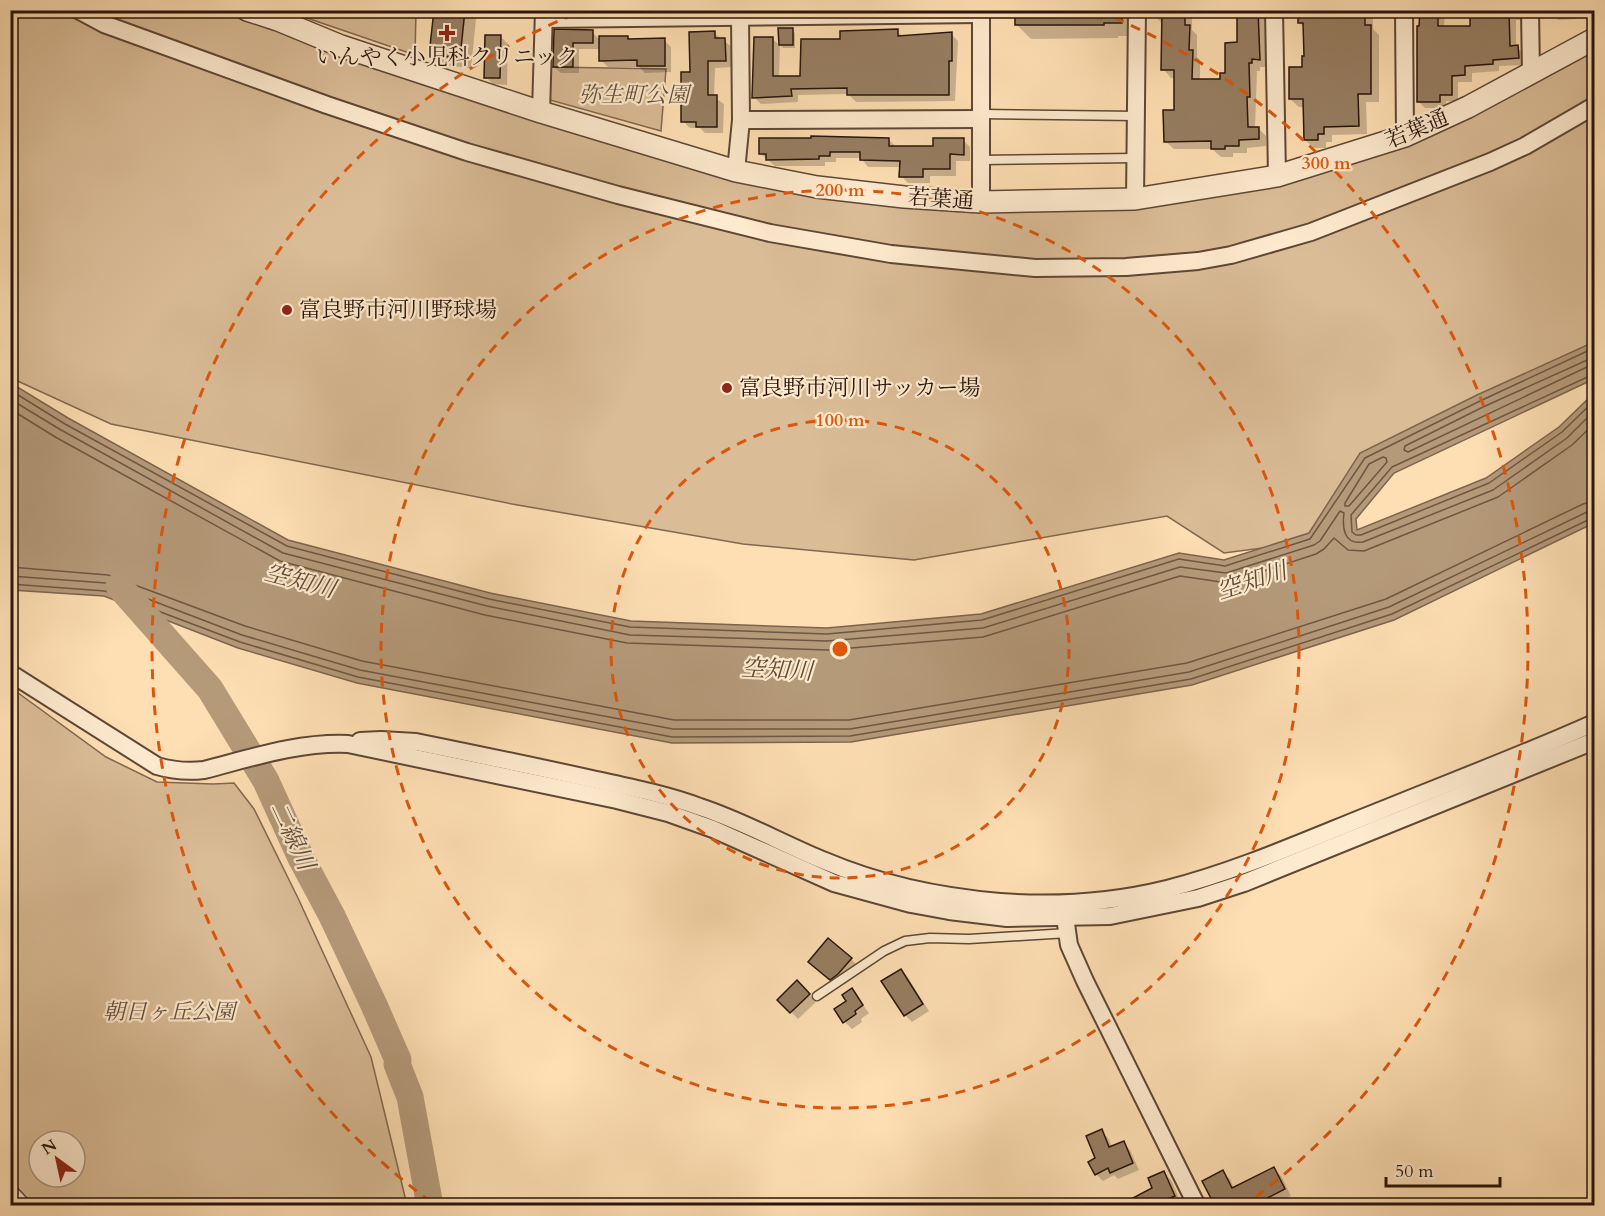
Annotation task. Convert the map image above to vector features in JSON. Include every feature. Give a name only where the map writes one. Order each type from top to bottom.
[{"type":"street","points":[[78,10],[104,24],[327,105],[467,152],[618,195],[781,235],[891,254],[1035,268],[1126,267],[1198,261],[1231,255],[1299,235],[1490,162],[1525,146],[1594,106]]},
{"type":"street","name":"若葉通","points":[[247,10],[282,15],[341,46],[541,112],[736,171],[816,187],[904,197],[981,202],[1136,199],[1276,176],[1405,136],[1531,74],[1594,39]]},
{"type":"street","points":[[1136,199],[1137,10]]},
{"type":"street","points":[[1274,10],[1276,176]]},
{"type":"street","points":[[1404,10],[1405,136]]},
{"type":"street","points":[[1530,10],[1531,74]]},
{"type":"street","points":[[541,112],[544,15],[740,17],[981,12],[981,202]]},
{"type":"street","points":[[736,171],[741,120],[740,17]]},
{"type":"street","points":[[741,120],[981,117]]},
{"type":"street","points":[[10,673],[158,766],[171,771],[204,770],[322,743],[348,744],[381,740],[416,742],[642,790],[701,807],[828,862],[868,876],[916,889],[1000,902],[1039,903],[1129,896],[1212,876],[1340,827],[1594,723]]},
{"type":"street","points":[[348,744],[617,800],[668,813],[713,829],[834,884],[873,895],[920,906],[1066,925],[1153,908],[1217,892],[1255,879],[1594,741]]},
{"type":"street","points":[[1066,925],[1069,945],[1085,981],[1197,1206]]},
{"type":"lane","points":[[981,117],[1136,116]]},
{"type":"lane","points":[[981,160],[1136,158]]},
{"type":"lane","points":[[817,996],[884,951],[905,941],[930,938],[969,939],[1066,925]]},
{"type":"lane","points":[[10,1187],[28,1206]]},
{"type":"green space","points":[[11,11],[247,11],[817,187],[1135,199],[1354,154],[1594,39],[1594,342],[1371,463],[1317,541],[1224,553],[1167,516],[914,560],[743,544],[512,504],[111,424],[11,378]]},
{"type":"green space","points":[[312,11],[416,11],[415,55],[307,18]]},
{"type":"green space","name":"弥生町公園","points":[[551,67],[666,69],[661,131],[550,100]]},
{"type":"green space","name":"朝日ヶ丘公園","points":[[10,687],[106,757],[157,782],[234,783],[254,809],[298,898],[371,1057],[407,1205],[11,1205]]},
{"type":"water","name":"空知川","points":[[1594,342],[1594,379],[1394,473],[1356,519],[1357,530],[1486,478],[1559,427],[1594,393],[1594,523],[1394,620],[1192,685],[851,742],[672,743],[357,683],[238,648],[104,596],[11,590],[11,383],[68,418],[288,540],[490,593],[631,621],[827,628],[981,614],[1179,553],[1224,560],[1309,533],[1360,453],[1477,395]]},
{"type":"building","name":"いんやく小児科クリニック","points":[[434,10],[465,10],[460,58],[429,55]]},
{"type":"building","points":[[1015,10],[1122,10],[1122,23],[1015,25]]},
{"type":"building","points":[[1162,10],[1185,10],[1185,25],[1190,25],[1189,50],[1193,50],[1192,79],[1220,79],[1220,73],[1225,73],[1225,43],[1237,42],[1237,10],[1258,10],[1260,60],[1252,59],[1252,63],[1249,63],[1250,97],[1247,97],[1248,127],[1259,127],[1259,139],[1239,140],[1239,146],[1225,146],[1225,149],[1211,149],[1211,141],[1164,142],[1163,110],[1174,110],[1174,70],[1161,70]]},
{"type":"building","points":[[1298,10],[1365,10],[1365,25],[1371,25],[1371,94],[1358,94],[1359,126],[1324,127],[1324,134],[1318,134],[1318,140],[1304,140],[1303,99],[1289,99],[1289,67],[1302,67],[1302,56],[1304,56],[1303,23],[1298,23]]},
{"type":"building","points":[[1420,10],[1438,10],[1438,26],[1470,26],[1470,10],[1509,10],[1510,46],[1518,45],[1519,58],[1493,60],[1493,64],[1465,66],[1465,75],[1452,76],[1452,95],[1440,95],[1440,102],[1417,102],[1417,26],[1419,26]]},
{"type":"building","points":[[778,28],[793,28],[793,45],[779,45]]},
{"type":"building","points":[[554,29],[593,30],[593,43],[573,43],[573,67],[553,67]]},
{"type":"building","points":[[898,29],[898,36],[952,32],[949,95],[847,95],[847,88],[791,89],[792,96],[752,98],[754,37],[773,37],[773,76],[800,76],[801,39],[840,39],[840,31]]},
{"type":"building","points":[[715,31],[715,38],[725,38],[726,61],[708,61],[708,95],[717,95],[717,127],[696,127],[696,122],[681,122],[681,72],[690,72],[689,32]]},
{"type":"building","points":[[485,35],[501,35],[500,78],[484,78]]},
{"type":"building","points":[[599,36],[628,36],[628,39],[665,38],[665,66],[637,66],[637,60],[599,61]]},
{"type":"building","points":[[811,136],[889,138],[889,146],[933,146],[933,138],[964,138],[964,155],[950,154],[950,169],[923,169],[923,177],[899,177],[900,161],[860,160],[860,152],[830,152],[830,156],[819,156],[819,159],[766,160],[766,154],[759,154],[759,138],[811,138]]},
{"type":"building","points":[[828,938],[852,958],[830,980],[808,962]]},
{"type":"building","points":[[901,969],[923,1004],[904,1016],[881,981]]},
{"type":"building","points":[[797,980],[810,994],[790,1013],[777,1000]]},
{"type":"building","points":[[852,988],[863,1005],[855,1011],[856,1014],[843,1023],[834,1009],[846,1001],[842,995]]},
{"type":"building","points":[[1102,1129],[1109,1147],[1124,1141],[1133,1163],[1110,1173],[1108,1168],[1095,1175],[1088,1162],[1095,1158],[1086,1136]]},
{"type":"building","points":[[1274,1167],[1285,1189],[1252,1206],[1215,1206],[1202,1181],[1223,1170],[1232,1188]]},
{"type":"building","points":[[1164,1171],[1175,1196],[1151,1206],[1118,1206],[1152,1188],[1148,1178]]},
{"type":"waterway","name":"二線川","points":[[119,586],[210,689],[266,781],[301,858],[332,916],[398,1060],[397,1064],[410,1097],[430,1206]]},
{"type":"place","name":"いんやく小児科クリニック","points":[[447,33]]},
{"type":"place","name":"富良野市河川野球場","points":[[287,310]]},
{"type":"place","name":"富良野市河川サッカー場","points":[[727,388]]}]
